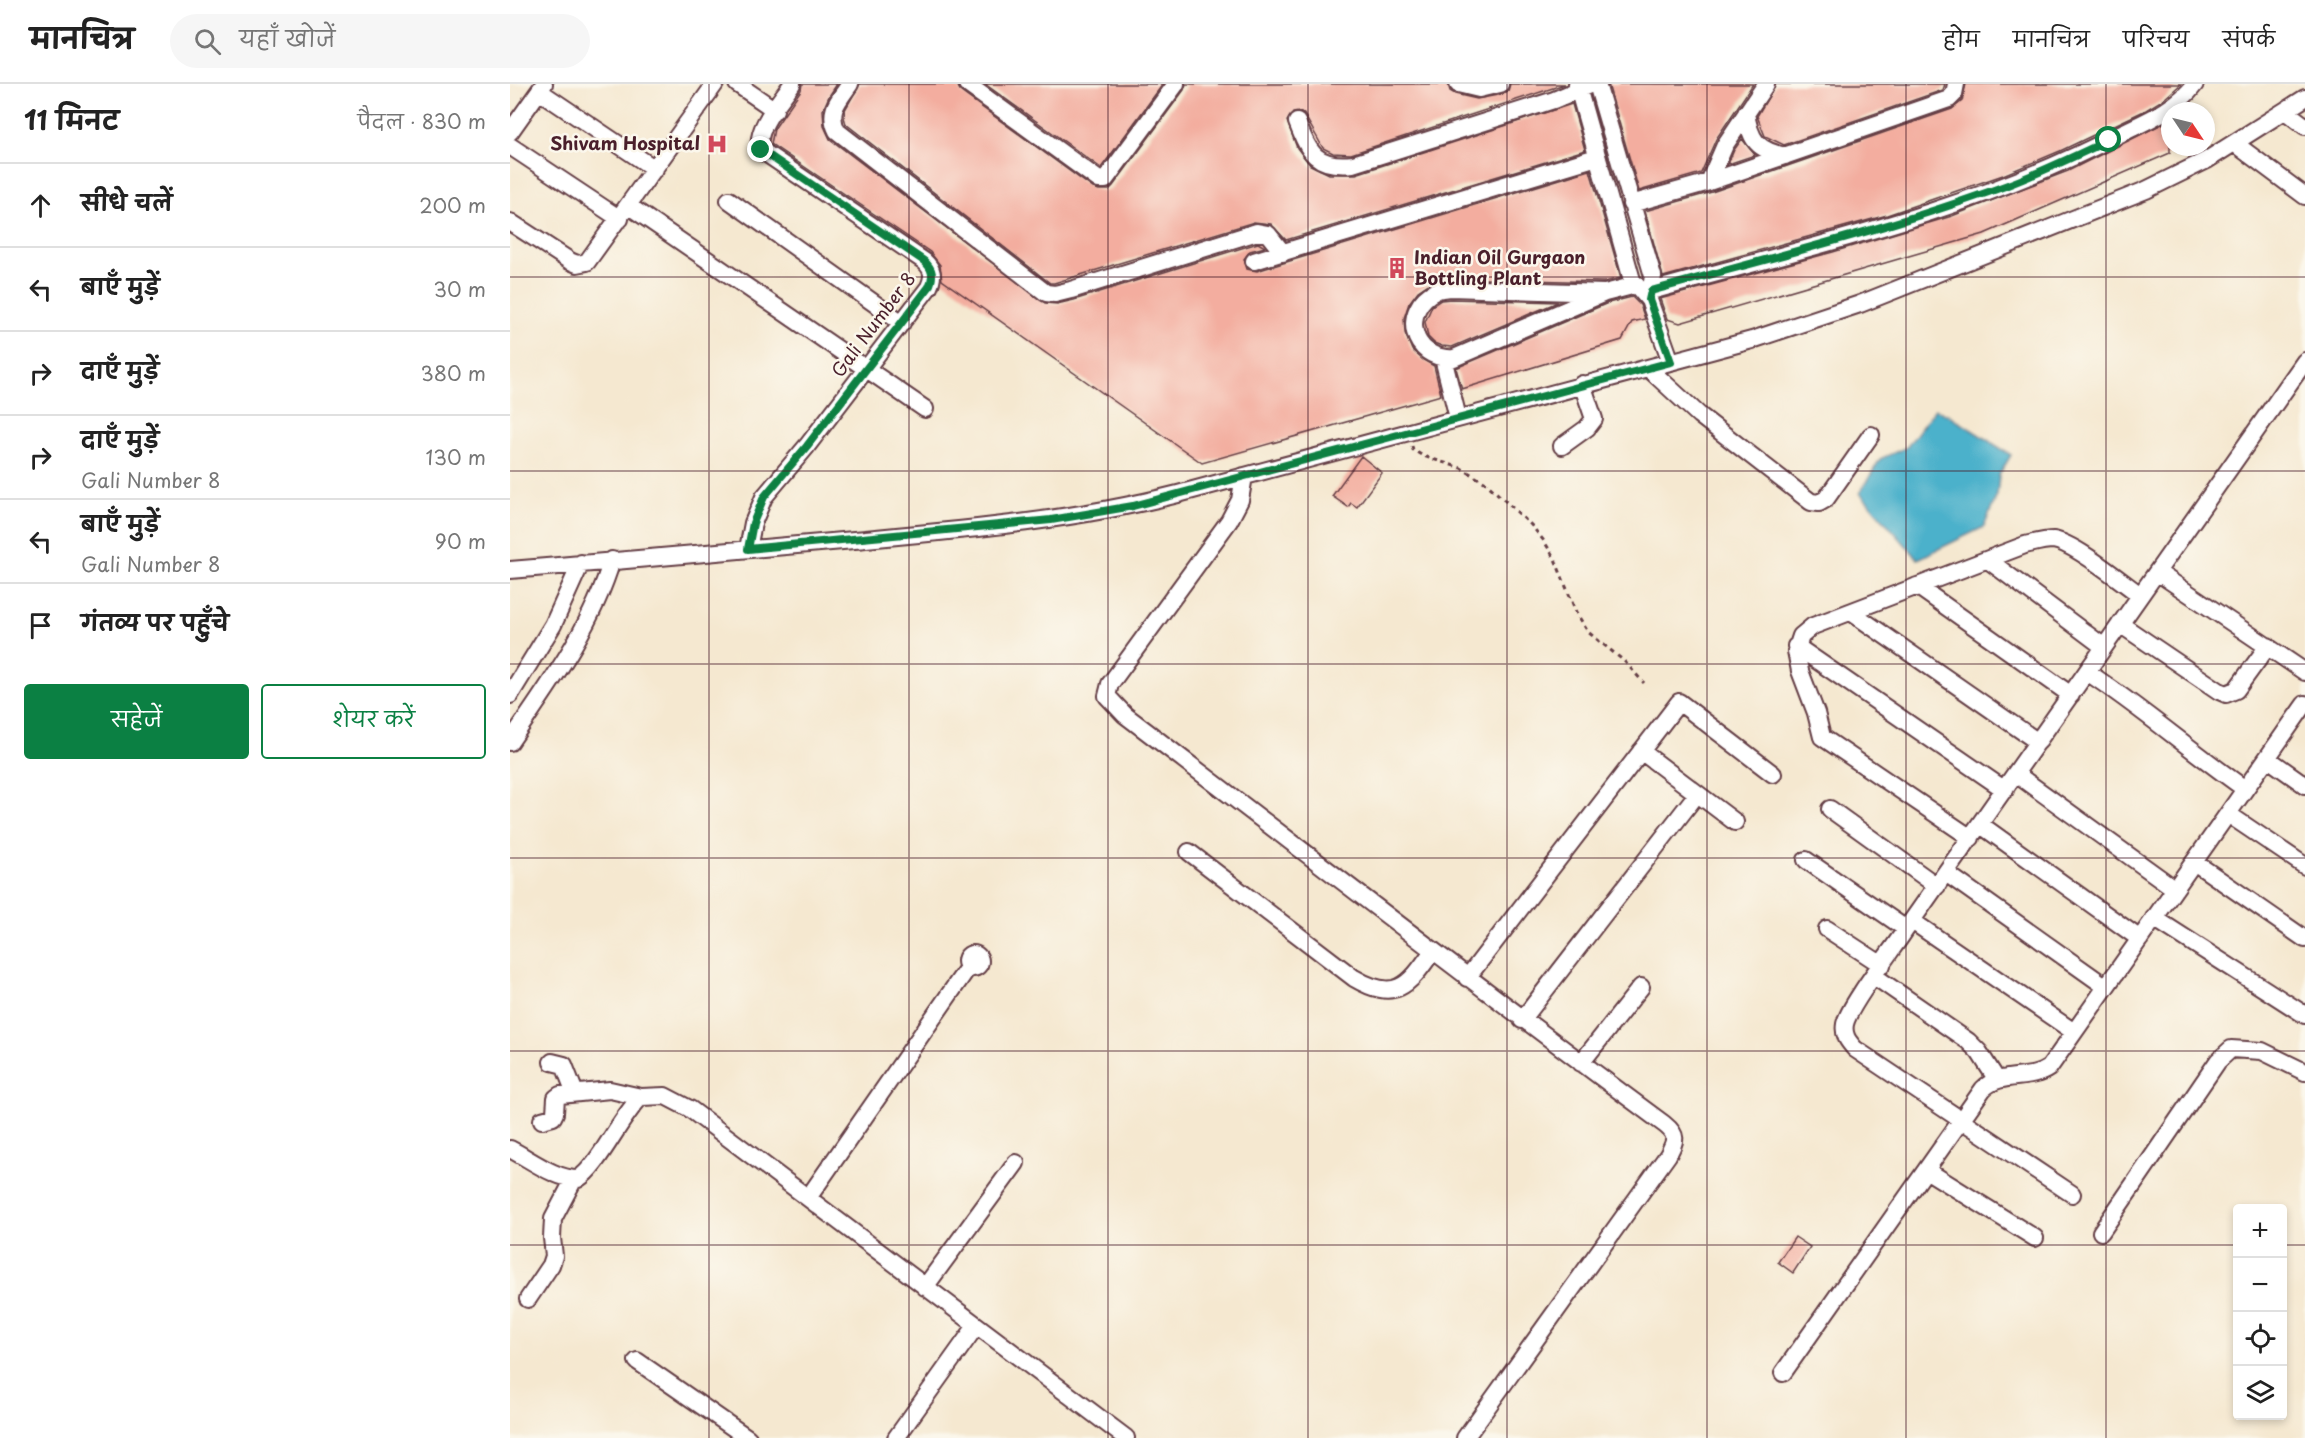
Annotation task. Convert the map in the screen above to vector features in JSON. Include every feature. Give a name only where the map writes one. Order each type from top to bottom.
[{"type":"street","points":[[510,222],[562,257],[577,264],[583,264],[592,256],[625,212],[715,84]]},
{"type":"street","points":[[738,84],[775,110]]},
{"type":"street","name":"Gali Number 8","points":[[748,549],[753,523],[764,497],[867,369],[933,279],[929,266],[761,150],[759,137],[792,84]]},
{"type":"street","points":[[850,84],[833,108],[832,116],[837,131],[1046,293],[1071,291],[1257,232],[1268,234],[1283,253]]},
{"type":"street","points":[[967,84],[1099,180],[1105,180],[1176,84]]},
{"type":"street","points":[[1458,84],[1479,89],[1500,84]]},
{"type":"street","points":[[1598,84],[1653,276],[1645,292]]},
{"type":"street","points":[[1710,182],[1718,159],[1766,84]]},
{"type":"street","points":[[1631,204],[1710,182],[1949,99],[1954,94],[1956,84]]},
{"type":"street","points":[[1605,293],[1454,358],[1443,358],[1429,352],[1419,344],[1414,331],[1415,316],[1424,301],[1436,291],[1450,288],[1605,293],[1645,292],[1890,224],[2005,186],[2091,148],[2163,112],[2184,98],[2195,84]]},
{"type":"street","points":[[1298,122],[1308,149],[1314,156],[1332,164],[1344,165],[1371,159],[1583,86],[1597,157],[1632,280],[1645,292],[1671,362]]},
{"type":"street","points":[[510,132],[541,88],[655,170]]},
{"type":"street","points":[[513,568],[930,533],[1092,514],[1133,506],[1671,362],[1807,322],[1899,289],[2146,190],[2197,165],[2305,98]]},
{"type":"street","points":[[2285,111],[2305,126]]},
{"type":"street","points":[[1746,113],[1753,136],[1760,147],[1767,152],[1785,156]]},
{"type":"street","points":[[2234,143],[2305,196]]},
{"type":"street","points":[[510,146],[625,212],[925,409]]},
{"type":"street","points":[[1254,261],[1597,157]]},
{"type":"street","points":[[729,200],[902,323]]},
{"type":"street","points":[[1443,358],[1458,418]]},
{"type":"street","points":[[2072,1194],[1855,1049],[1846,1037],[1847,1017],[1941,879],[2305,362]]},
{"type":"street","points":[[1648,368],[1699,415],[1811,502],[1819,503],[1826,499],[1871,435]]},
{"type":"street","points":[[1562,446],[1593,422],[1594,415],[1582,384]]},
{"type":"street","points":[[1244,476],[1240,501],[1229,522],[1110,684],[1107,696],[1125,715],[1369,901],[1432,952],[1672,1131],[1674,1137],[1674,1145],[1624,1218],[1465,1438]]},
{"type":"street","points":[[2140,595],[2073,548],[2054,540],[2025,545],[1814,626],[1801,636],[1796,646],[1800,671],[1816,713],[1822,737],[1976,832],[2140,939]]},
{"type":"street","points":[[510,742],[550,683],[593,611],[605,584],[612,560]]},
{"type":"street","points":[[1988,560],[2104,647]]},
{"type":"street","points":[[510,695],[553,625],[581,563]]},
{"type":"street","points":[[2157,572],[2305,672]]},
{"type":"street","points":[[1917,586],[2071,695]]},
{"type":"street","points":[[1851,612],[2038,742]]},
{"type":"street","points":[[2120,624],[2226,694],[2236,690],[2268,646]]},
{"type":"street","points":[[1796,646],[2005,790]]},
{"type":"street","points":[[2087,672],[2142,709],[2196,754],[2245,789]]},
{"type":"street","points":[[1467,978],[1679,702],[1773,774]]},
{"type":"street","points":[[1784,1373],[1983,1089],[1997,1080],[2042,1073],[2049,1068],[2305,704]]},
{"type":"street","points":[[1641,752],[1735,822]]},
{"type":"street","points":[[2267,758],[2305,785]]},
{"type":"street","points":[[2016,774],[2175,889]]},
{"type":"street","points":[[1522,1020],[1696,794]]},
{"type":"street","points":[[1830,809],[2105,986]]},
{"type":"street","points":[[2228,814],[2305,866]]},
{"type":"street","points":[[1190,852],[1354,978],[1369,986],[1382,991],[1406,983],[1415,976],[1432,952]]},
{"type":"street","points":[[1806,860],[2074,1032]]},
{"type":"street","points":[[2194,862],[2305,939]]},
{"type":"street","points":[[2154,918],[2305,1015]]},
{"type":"street","points":[[1827,929],[1968,1041],[1979,1052],[1997,1080]]},
{"type":"street","points":[[808,1198],[969,966]]},
{"type":"street","points":[[1581,1063],[1641,987]]},
{"type":"street","points":[[2101,1232],[2218,1061],[2231,1049],[2262,1051],[2305,1072]]},
{"type":"street","points":[[552,1062],[564,1065],[575,1093]]},
{"type":"street","points":[[542,1120],[553,1117],[556,1098],[561,1095],[610,1090],[641,1097],[665,1096],[690,1109],[1126,1438]]},
{"type":"street","points":[[510,1149],[558,1174],[578,1179],[588,1171],[629,1108],[641,1097]]},
{"type":"street","points":[[925,1287],[1016,1163]]},
{"type":"street","points":[[1926,1170],[2035,1238]]},
{"type":"street","points":[[528,1299],[551,1265],[554,1257],[552,1238],[554,1220],[574,1179]]},
{"type":"street","points":[[896,1438],[976,1326]]},
{"type":"street","points":[[637,1361],[748,1438]]},
{"type":"path","points":[[1402,433],[1409,440],[1413,450],[1423,456],[1461,468],[1486,483],[1531,525],[1555,559],[1576,612],[1588,632],[1624,661],[1644,683]]},
{"type":"water","points":[[1935,409],[2011,455],[1999,475],[1997,495],[1984,527],[1918,559],[1860,493],[1880,459],[1907,447]]},
{"type":"building","points":[[802,84],[837,84],[823,110],[824,126],[830,139],[1045,303],[1057,304],[1074,300],[1258,243],[1265,247],[1250,251],[1244,259],[1247,269],[1257,271],[1590,170],[1621,278],[1604,282],[1450,278],[1433,281],[1418,291],[1409,303],[1404,318],[1405,333],[1412,350],[1434,366],[1441,395],[1202,463],[942,280],[940,265],[930,252],[771,144],[774,129],[801,90]]},
{"type":"building","points":[[860,84],[957,84],[961,92],[1093,188],[1099,190],[1109,190],[1113,186],[1184,90],[1186,84],[1448,84],[1450,91],[1455,94],[1477,99],[1503,94],[1508,91],[1510,84],[1565,84],[1351,154],[1333,153],[1323,148],[1304,114],[1293,113],[1287,121],[1297,148],[1310,165],[1329,174],[1356,174],[1572,104],[1585,150],[1286,240],[1271,224],[1254,222],[1050,283],[846,124],[845,110]]},
{"type":"building","points":[[985,84],[1163,84],[1101,168]]},
{"type":"building","points":[[1608,84],[1753,84],[1716,139],[1701,173],[1639,191]]},
{"type":"building","points":[[1776,84],[1945,84],[1943,90],[1784,145],[1765,136],[1757,116]]},
{"type":"building","points":[[1966,84],[2181,84],[2164,99],[2146,110],[2003,175],[1887,215],[1663,277],[1645,211],[1712,192],[1952,109],[1962,101]]},
{"type":"building","points":[[2161,124],[2161,156],[2163,156],[1984,234],[1680,323],[1667,319],[1660,299],[1833,252],[1952,216],[2068,171]]},
{"type":"building","points":[[1742,139],[1755,155],[1728,164],[1734,150]]},
{"type":"building","points":[[1632,297],[1640,305],[1645,319],[1632,322],[1622,340],[1462,389],[1456,368],[1608,303]]},
{"type":"building","points":[[1441,300],[1558,302],[1452,347],[1434,343],[1428,337],[1425,322],[1432,306]]},
{"type":"building","points":[[1361,456],[1382,473],[1357,507],[1351,503],[1348,507],[1332,496]]},
{"type":"building","points":[[1795,1237],[1810,1247],[1793,1273],[1778,1262]]},
{"type":"place","name":"Shivam Hospital","points":[[717,144]]},
{"type":"place","name":"Indian Oil Gurgaon Bottling Plant","points":[[1397,268]]},
{"type":"route","points":[[761,150],[924,261],[932,272],[933,279],[867,369],[764,497],[753,523],[748,549],[1051,520],[1133,506],[1671,362],[1649,300],[1651,291],[1950,205],[2033,175],[2109,140]]}]
